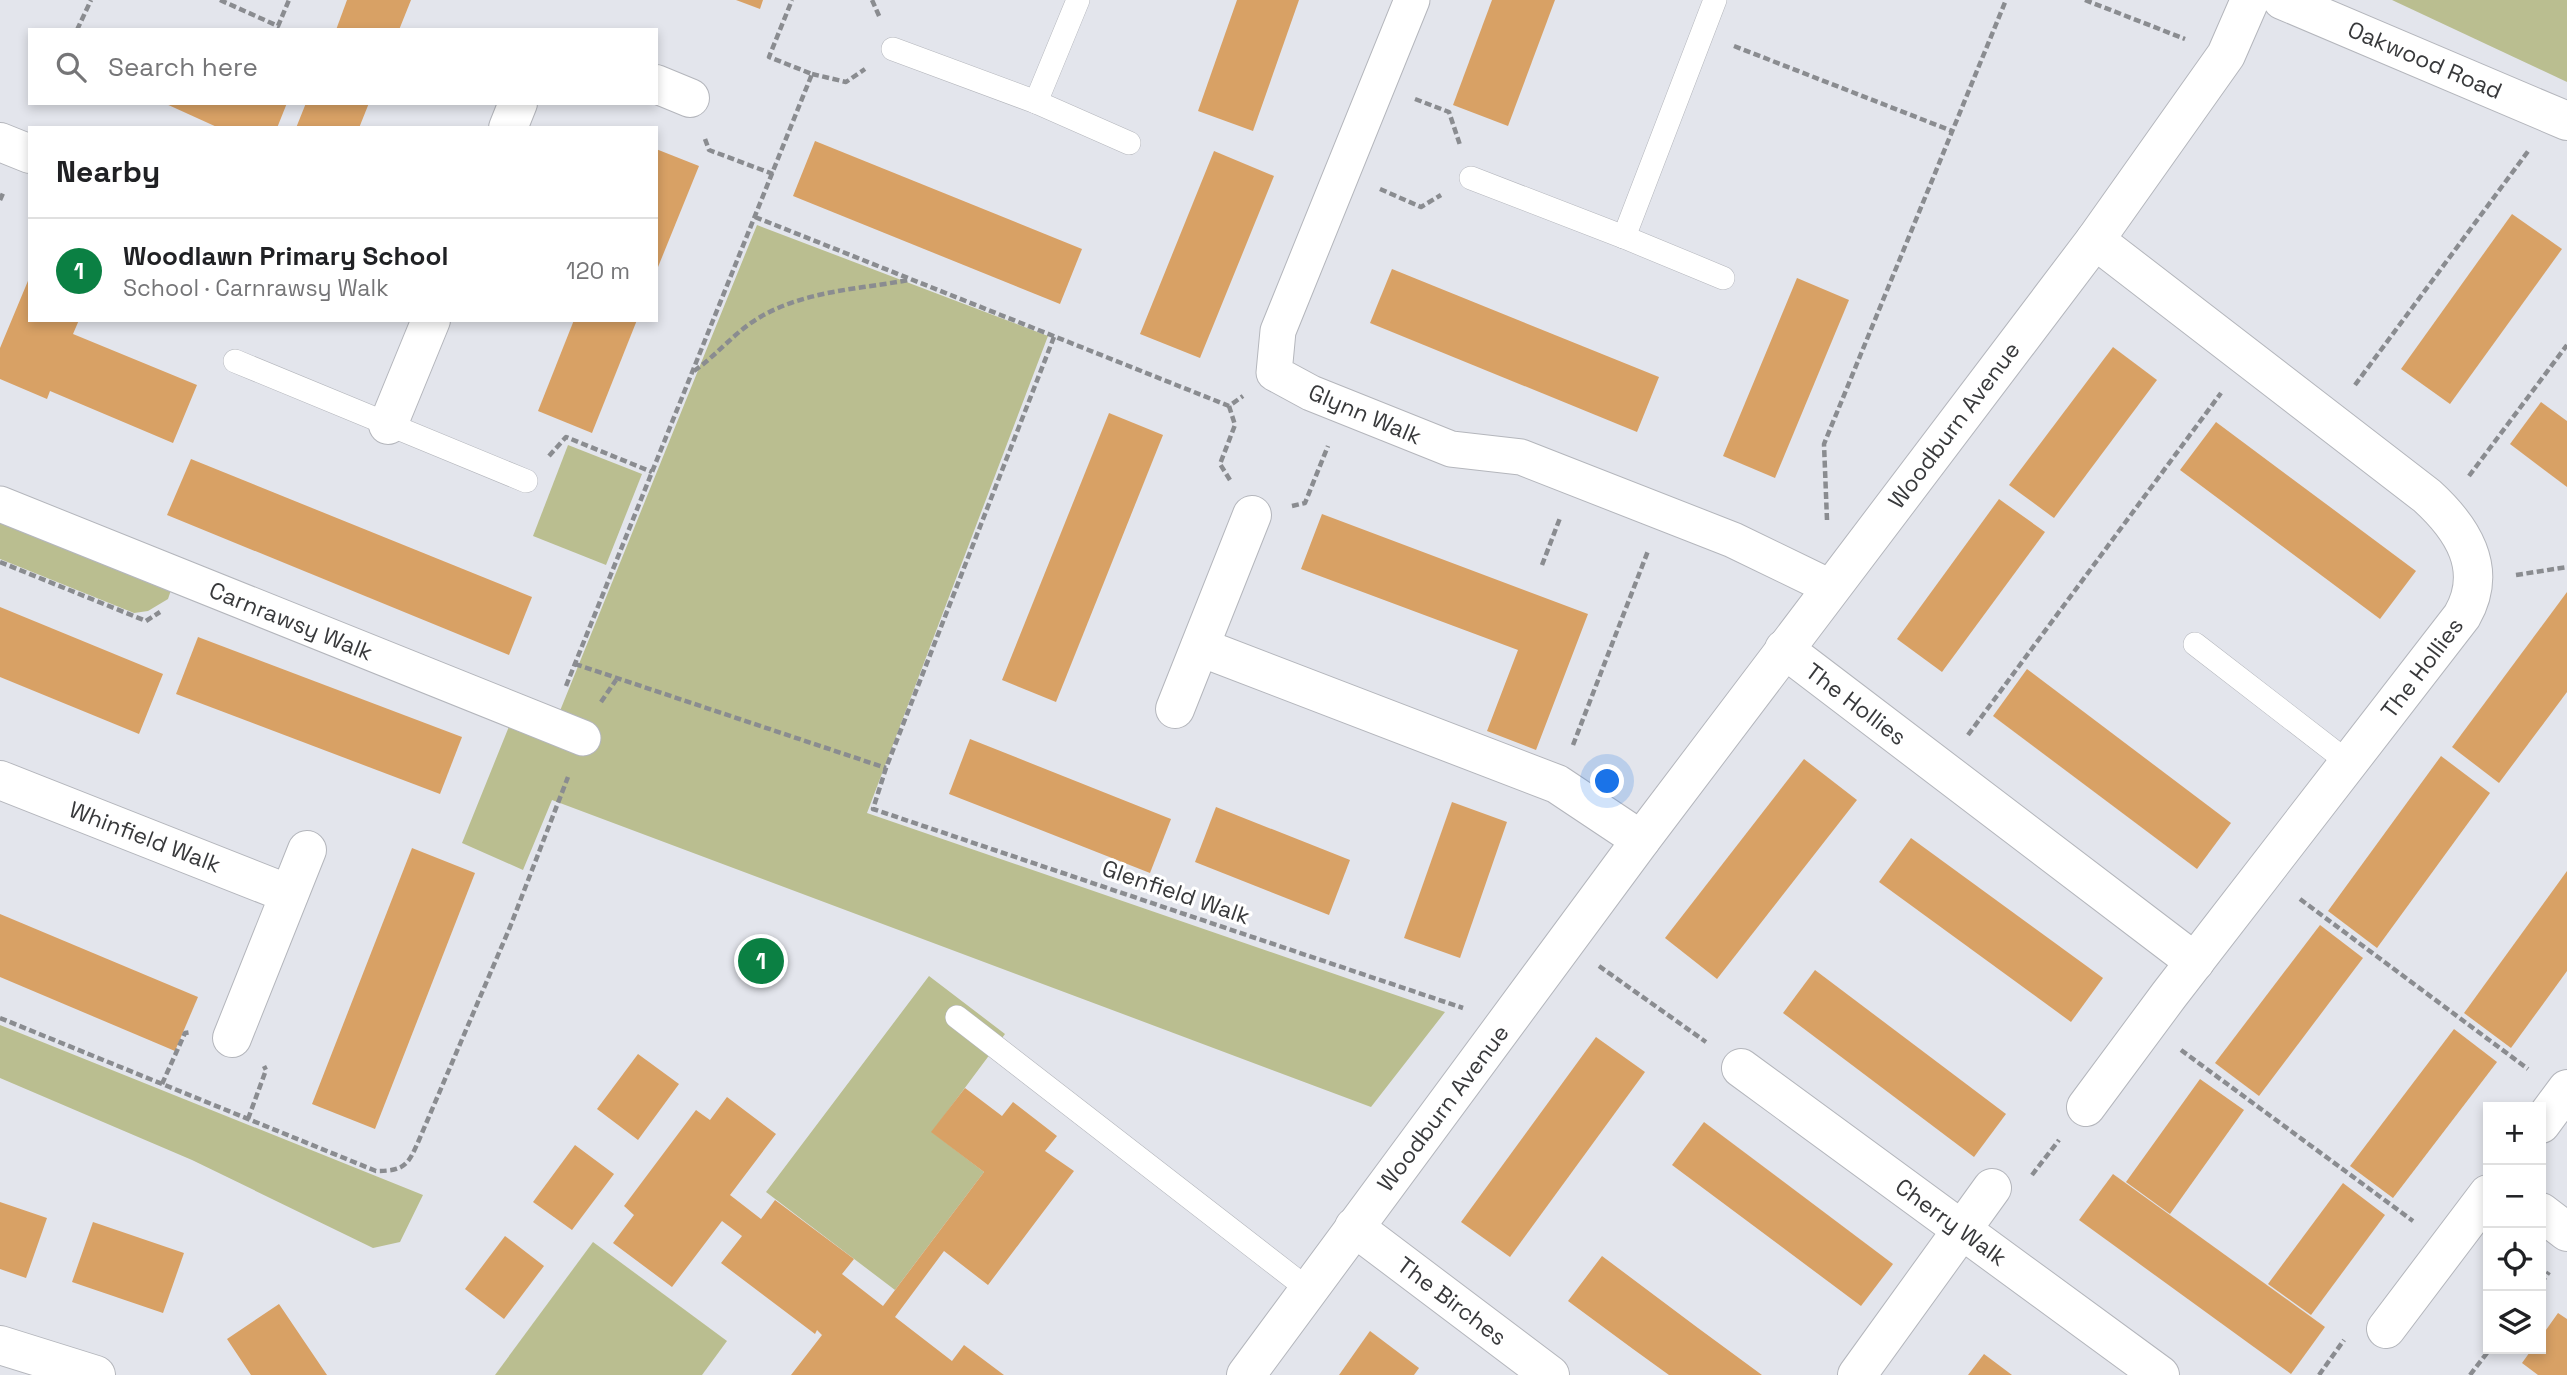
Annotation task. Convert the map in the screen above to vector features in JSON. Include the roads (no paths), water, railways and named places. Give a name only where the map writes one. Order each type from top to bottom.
[{"type":"street","name":"Glynn Walk","points":[[1412,0],[1278,331],[1274,373],[1311,393],[1451,449],[1521,457],[1732,540],[1830,587]]},
{"type":"street","name":"Woodburn Avenue","points":[[1246,1375],[1830,587],[2095,240],[2226,55],[2250,0]]},
{"type":"street","name":"Oakwood Road","points":[[2282,0],[2561,118]]},
{"type":"street","points":[[509,126],[517,105]]},
{"type":"street","points":[[0,142],[28,153]]},
{"type":"street","name":"The Hollies","points":[[2086,1107],[2146,1024],[2462,616],[2470,603],[2473,582],[2473,570],[2465,545],[2443,511],[2095,240]]},
{"type":"street","points":[[388,425],[428,322]]},
{"type":"street","name":"Carnrawsy Walk","points":[[0,504],[583,738]]},
{"type":"street","points":[[1175,709],[1252,516]]},
{"type":"street","points":[[1199,647],[1557,784],[1641,840]]},
{"type":"street","name":"The Hollies","points":[[1784,649],[2195,962]]},
{"type":"street","name":"Whinfield Walk","points":[[0,780],[289,894]]},
{"type":"street","points":[[232,1038],[307,850]]},
{"type":"street","name":"Cherry Walk","points":[[1741,1068],[2160,1375]]},
{"type":"street","points":[[1857,1375],[1992,1188]]},
{"type":"street","points":[[2386,1329],[2483,1201]]},
{"type":"street","points":[[2546,1216],[2567,1232]]},
{"type":"street","name":"The Birches","points":[[1354,1227],[1550,1375]]},
{"type":"street","points":[[0,1345],[96,1375]]},
{"type":"lane","points":[[1037,102],[1078,0]]},
{"type":"lane","points":[[1624,237],[1715,0]]},
{"type":"lane","points":[[894,49],[1037,102],[1129,143]]},
{"type":"lane","points":[[1471,178],[1723,278]]},
{"type":"lane","points":[[235,361],[526,481]]},
{"type":"lane","points":[[2195,644],[2349,763]]},
{"type":"lane","points":[[957,1017],[1309,1290]]},
{"type":"place","name":"Woodlawn Primary School","points":[[761,961]]}]
